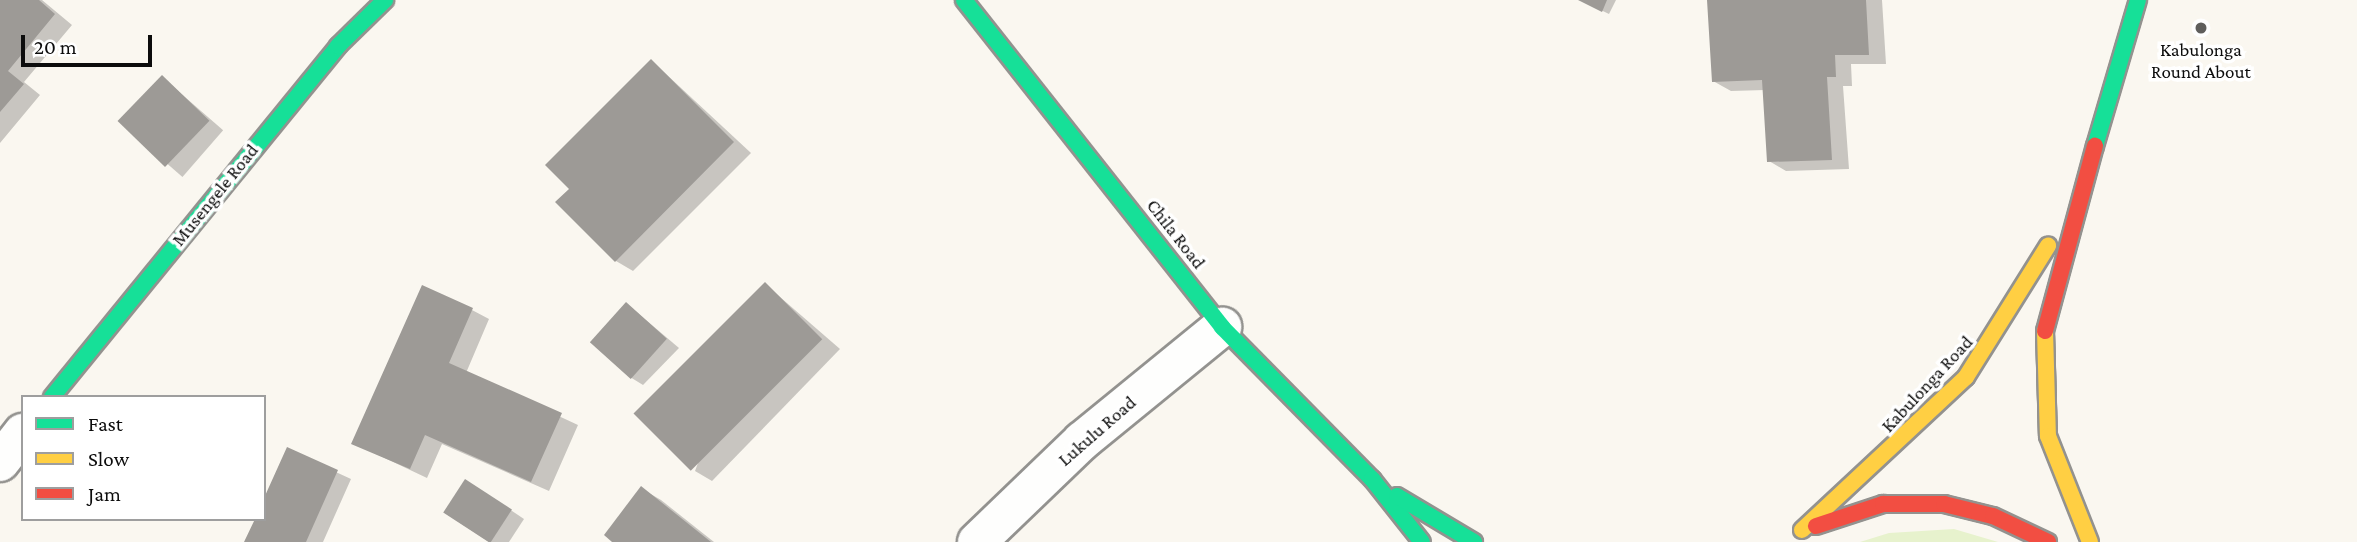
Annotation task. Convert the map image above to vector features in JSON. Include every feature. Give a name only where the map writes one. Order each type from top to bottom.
[{"type":"street","name":"Musengele Road","points":[[54,395],[338,46],[385,0]]},
{"type":"street","name":"Chila Road","points":[[964,0],[1222,327],[1372,479],[1422,542]]},
{"type":"street","name":"Kabulonga Road","points":[[2090,542],[2048,436],[2041,358],[2048,308],[2138,0]]},
{"type":"street","name":"Kabulonga Road","points":[[1787,542],[1904,441],[1991,346],[2088,167]]},
{"type":"street","name":"Lukulu Road","points":[[977,542],[1082,441],[1222,327]]},
{"type":"street","points":[[0,461],[21,435]]},
{"type":"street","name":"Chila Road","points":[[1372,479],[1474,542]]},
{"type":"street","points":[[1802,530],[1883,504],[1944,504],[1993,516],[2048,542]]},
{"type":"green space","points":[[1954,529],[1998,542],[1860,542],[1889,533]]},
{"type":"building","points":[[0,0],[39,0],[55,14],[8,71],[24,84],[0,112]]},
{"type":"building","points":[[1578,0],[1607,0],[1602,12]]},
{"type":"building","points":[[1707,0],[1866,0],[1869,55],[1835,55],[1836,77],[1827,77],[1832,160],[1767,162],[1762,80],[1712,82]]},
{"type":"building","points":[[651,59],[734,142],[615,262],[555,202],[569,189],[545,165]]},
{"type":"building","points":[[162,75],[209,121],[165,167],[118,121]]},
{"type":"building","points":[[765,282],[822,339],[691,471],[633,414]]},
{"type":"building","points":[[422,285],[473,308],[449,363],[562,413],[531,482],[425,435],[410,469],[351,444]]},
{"type":"building","points":[[626,302],[667,339],[631,379],[590,342]]},
{"type":"building","points":[[287,447],[338,470],[306,542],[244,542],[254,521],[266,521],[266,494]]},
{"type":"building","points":[[465,479],[512,509],[491,542],[443,513]]},
{"type":"building","points":[[641,486],[711,542],[612,542],[604,535]]},
{"type":"traffic: fast","points":[[54,395],[338,46],[385,0]]},
{"type":"traffic: fast","points":[[964,0],[1222,327],[1372,479],[1422,542]]},
{"type":"traffic: fast","points":[[2095,146],[2138,0]]},
{"type":"traffic: fast","points":[[1397,496],[1474,542]]},
{"type":"traffic: slow","points":[[1802,530],[1966,377],[2048,246]]},
{"type":"traffic: slow","points":[[2045,331],[2048,436],[2090,542]]},
{"type":"traffic: jam","points":[[2045,331],[2095,146]]},
{"type":"traffic: jam","points":[[1816,526],[1883,504],[1944,504],[1993,516],[2048,542]]},
{"type":"place","name":"Kabulonga Round About","points":[[2201,28]]}]
